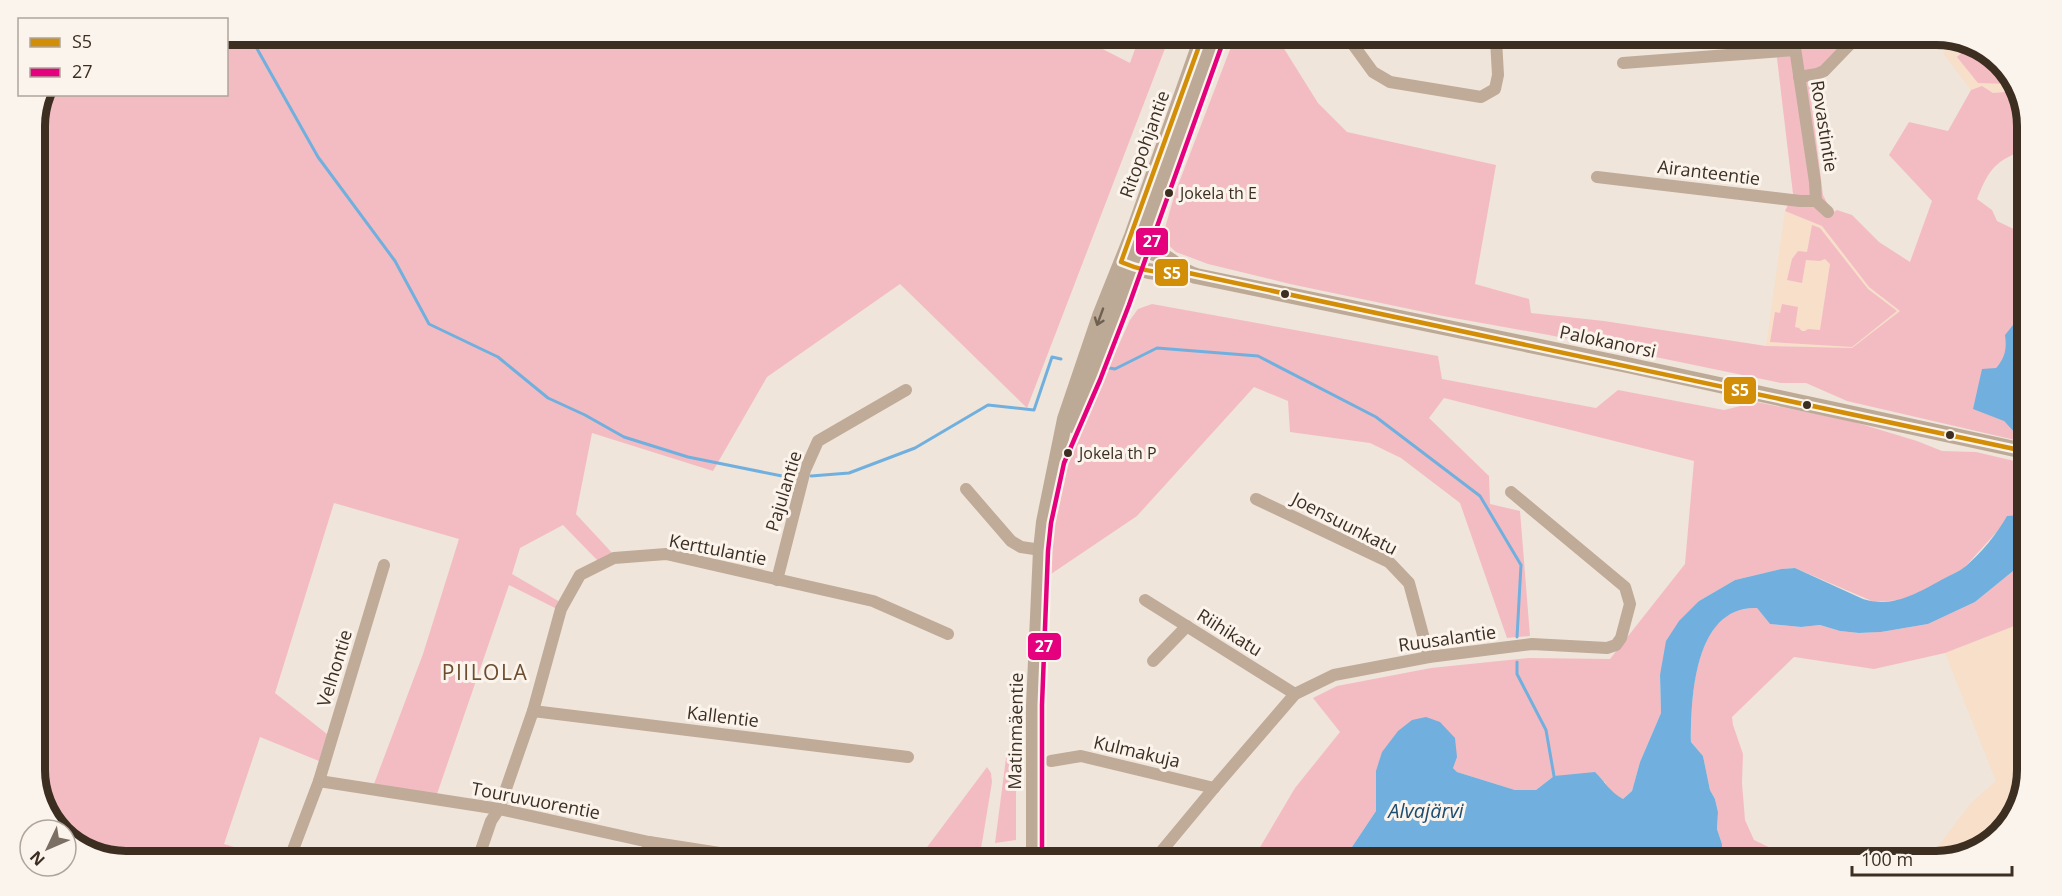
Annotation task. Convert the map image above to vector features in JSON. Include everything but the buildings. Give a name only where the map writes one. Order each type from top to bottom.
[{"type":"main road","name":"Ritopohjantie","points":[[1135,247],[1200,45]]},
{"type":"main road","name":"Ritopohjantie","points":[[1128,265],[1214,45]]},
{"type":"main road","name":"Palokanorsi","points":[[1135,247],[1168,259],[1184,272]]},
{"type":"main road","name":"Palokanorsi","points":[[1128,265],[1156,273],[1184,272],[2017,450]]},
{"type":"main road","name":"Matinmäentie","points":[[1034,851],[1034,705],[1044,522],[1057,461],[1093,377],[1128,265]]},
{"type":"street","points":[[1353,45],[1373,72],[1389,82],[1481,97],[1495,88],[1498,75],[1496,45]]},
{"type":"street","points":[[1623,63],[1795,45]]},
{"type":"street","name":"Rovastintie","points":[[1795,45],[1816,201]]},
{"type":"street","points":[[1799,77],[1824,71],[1849,45]]},
{"type":"street","name":"Airanteentie","points":[[1598,177],[1816,201]]},
{"type":"street","points":[[1816,201],[1828,212]]},
{"type":"street","name":"Pajulantie","points":[[777,579],[805,470],[818,441],[906,390]]},
{"type":"street","points":[[966,489],[1011,541],[1021,547],[1041,550]]},
{"type":"street","name":"Ruusalantie","points":[[1162,851],[1295,694],[1334,675],[1429,657],[1532,644],[1607,648],[1616,645],[1621,638],[1629,604],[1625,588],[1512,492]]},
{"type":"street","name":"Joensuunkatu","points":[[1256,499],[1389,562],[1408,583],[1429,657]]},
{"type":"street","name":"Kerttulantie","points":[[481,851],[491,821],[499,809],[533,711],[561,609],[580,575],[614,558],[666,554],[777,579],[873,601],[948,634]]},
{"type":"street","name":"Velhontie","points":[[293,851],[320,780],[384,565]]},
{"type":"street","name":"Riihikatu","points":[[1145,600],[1295,694]]},
{"type":"street","points":[[1153,661],[1187,626]]},
{"type":"street","name":"Kallentie","points":[[533,711],[908,757]]},
{"type":"street","name":"Kulmakuja","points":[[1052,761],[1081,756],[1214,788]]},
{"type":"street","name":"Touruvuorentie","points":[[320,780],[499,809],[649,842],[707,851]]},
{"type":"street","points":[[647,851],[649,842]]},
{"type":"shaded area","points":[[228,45],[1095,45],[1130,63],[1136,45],[1166,45],[1027,408],[900,284],[767,377],[713,471],[592,433],[576,514],[614,555],[600,563],[563,525],[520,548],[512,574],[560,602],[557,609],[509,585],[437,794],[374,784],[423,654],[459,539],[334,503],[275,693],[327,734],[319,761],[260,737],[224,844],[248,851],[126,851],[95,845],[78,835],[78,818],[61,818],[49,796],[45,776],[45,120],[51,96],[228,96]]},
{"type":"shaded area","points":[[1232,45],[1282,45],[1318,103],[1347,132],[1496,165],[1475,284],[1529,299],[1531,313],[1604,321],[1766,346],[1852,348],[1900,311],[1869,287],[1822,226],[1785,211],[1793,194],[1775,45],[1852,45],[1810,92],[1823,195],[1832,213],[1837,210],[1852,215],[1879,242],[1910,262],[1932,201],[1889,155],[1909,122],[1948,131],[1971,90],[1982,86],[1993,93],[2009,92],[2011,95],[2017,120],[2017,153],[1990,172],[1977,199],[1992,210],[1997,221],[2017,231],[2017,322],[2003,360],[1996,368],[2004,421],[2014,432],[2015,440],[1847,401],[1806,383],[1781,383],[1549,335],[1443,316],[1290,284],[1208,264],[1176,252],[1166,243],[1163,235],[1175,193]]},
{"type":"shaded area","points":[[1951,47],[1977,56],[1993,69],[2009,92],[1993,93],[1982,86],[1971,90],[1943,53]]},
{"type":"shaded area","points":[[1965,50],[1977,56],[1993,69],[2005,84],[1978,83],[1957,57]]},
{"type":"shaded area","points":[[1785,211],[1822,226],[1869,287],[1900,311],[1852,348],[1766,346]]},
{"type":"shaded area","points":[[1812,225],[1820,228],[1868,289],[1897,311],[1852,347],[1770,342],[1775,312],[1780,313],[1782,304],[1798,307],[1795,327],[1802,331],[1820,330],[1830,264],[1825,259],[1806,260],[1802,283],[1787,280],[1792,259],[1798,251],[1807,252]]},
{"type":"shaded area","points":[[1152,304],[1438,356],[1442,379],[1596,408],[1618,390],[1724,410],[1757,402],[1851,421],[1942,451],[1976,452],[2017,462],[2017,515],[2007,516],[2002,526],[1964,568],[1923,591],[1901,600],[1874,602],[1795,568],[1735,580],[1699,601],[1660,675],[1661,713],[1640,762],[1632,791],[1623,799],[1610,792],[1605,782],[1554,776],[1536,790],[1515,790],[1457,772],[1453,768],[1376,771],[1376,811],[1349,851],[1258,851],[1295,788],[1340,732],[1313,698],[1337,686],[1431,668],[1529,658],[1610,659],[1685,564],[1694,461],[1444,398],[1429,418],[1489,476],[1490,504],[1520,511],[1530,636],[1507,638],[1460,503],[1401,458],[1370,443],[1290,432],[1288,401],[1254,387],[1137,516],[1051,574],[1051,523],[1067,459],[1130,320],[1138,309]]},
{"type":"shaded area","points":[[2017,363],[2017,394],[2014,382]]},
{"type":"shaded area","points":[[2017,568],[2017,625],[1945,653],[1874,669],[1794,657],[1732,717],[1743,754],[1742,783],[1745,820],[1754,840],[1777,851],[1722,851],[1717,829],[1718,812],[1710,790],[1703,756],[1691,742],[1692,702],[1700,657],[1708,638],[1720,622],[1736,611],[1757,608],[1770,624],[1801,627],[1820,625],[1840,631],[1881,632],[1928,624],[1975,602]]},
{"type":"shaded area","points":[[2017,625],[2017,770],[2011,801],[1990,831],[1962,847],[1935,851],[1971,803],[1996,781],[1945,653]]},
{"type":"shaded area","points":[[1006,758],[1016,758],[1016,840],[995,843]]},
{"type":"shaded area","points":[[987,767],[991,773],[992,782],[981,849],[924,851]]},
{"type":"water","points":[[2017,320],[2017,363],[2014,387],[2017,395],[2017,456],[2014,432],[2004,421],[1973,409],[1982,369],[1996,368],[1999,364],[2005,353],[2005,335]]},
{"type":"water","name":"Alvajärvi","points":[[2017,515],[2017,568],[1975,602],[1928,624],[1881,632],[1859,633],[1840,631],[1820,625],[1801,627],[1770,624],[1757,608],[1736,611],[1720,622],[1708,638],[1700,658],[1692,702],[1691,742],[1703,756],[1710,790],[1718,812],[1717,829],[1722,851],[1349,851],[1376,811],[1376,771],[1382,752],[1398,731],[1412,720],[1426,717],[1440,722],[1455,738],[1457,757],[1453,768],[1457,772],[1515,790],[1536,790],[1554,776],[1595,772],[1611,790],[1623,799],[1632,791],[1640,762],[1661,713],[1660,675],[1666,641],[1679,621],[1699,601],[1735,580],[1795,568],[1874,602],[1906,598],[1966,566],[1988,543],[2007,516]]},
{"type":"waterway","points":[[255,45],[318,157],[395,261],[429,324],[498,357],[548,398],[624,437],[688,457],[782,476],[794,476]]},
{"type":"waterway","points":[[1104,367],[1115,369],[1157,348],[1258,356],[1376,417],[1480,496],[1521,565],[1517,637]]},
{"type":"waterway","points":[[811,476],[849,473],[915,448],[988,405],[1034,410],[1052,357],[1061,359]]},
{"type":"waterway","points":[[1517,662],[1517,674],[1546,730],[1554,776]]},
{"type":"transit line","name":"S5","points":[[1199,45],[1121,262],[1152,271],[1184,272],[2017,450]]},
{"type":"transit line","name":"27","points":[[1042,851],[1042,705],[1048,551],[1051,523],[1064,463],[1129,305],[1222,45]]},
{"type":"place","name":"Jokela th E","points":[[1169,193]]},
{"type":"place","name":"Jokela th P","points":[[1068,453]]},
{"type":"district","name":"PIILOLA","points":[[485,672]]}]
